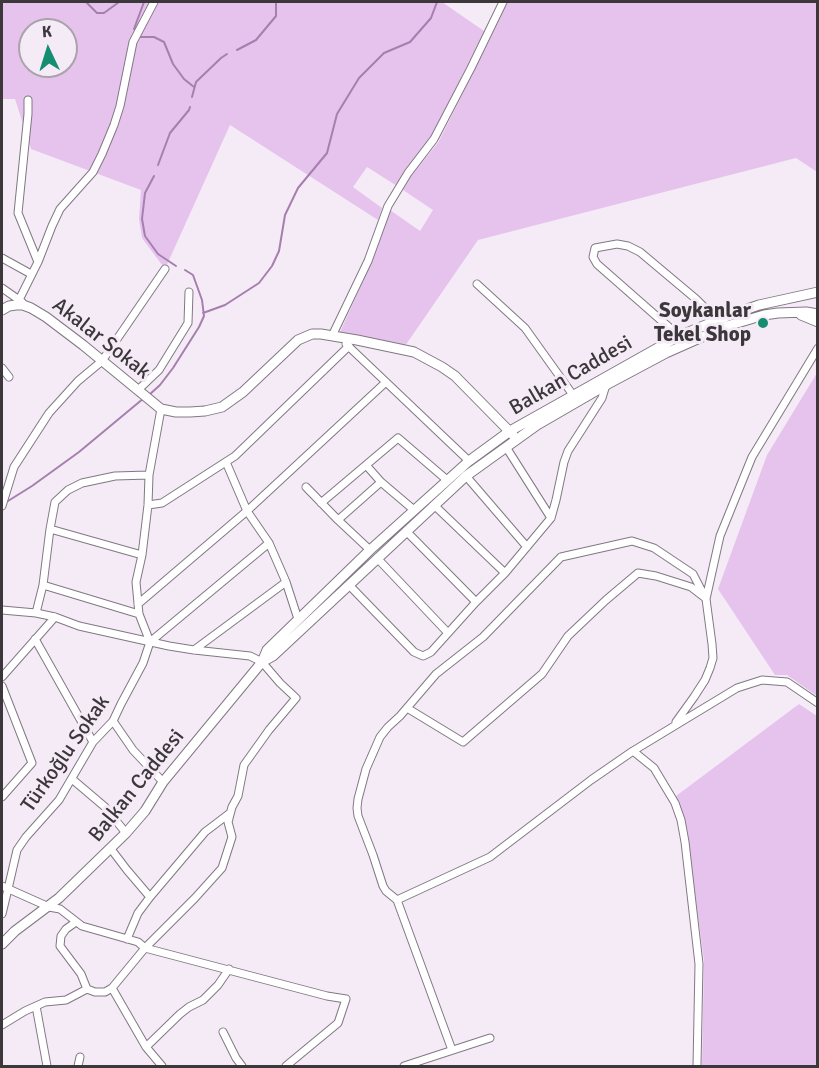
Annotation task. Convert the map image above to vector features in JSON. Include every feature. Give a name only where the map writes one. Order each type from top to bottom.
[{"type":"main road","points":[[805,295],[818,287]]},
{"type":"main road","name":"Balkan Caddesi","points":[[2,944],[15,931],[49,907],[126,833],[145,811],[163,782],[262,662],[267,650],[370,549],[469,461],[514,435],[573,395],[679,336],[759,305],[818,292]]},
{"type":"main road","points":[[2,310],[17,302]]},
{"type":"main road","name":"Akalar Sokak","points":[[17,302],[46,317],[161,409]]},
{"type":"main road","points":[[797,312],[818,322]]},
{"type":"main road","name":"Balkan Caddesi","points":[[262,662],[273,656],[466,476],[506,447],[514,435],[537,425],[682,345],[727,326],[764,315],[797,312],[818,314]]},
{"type":"main road","points":[[161,409],[190,412],[215,410],[222,407],[243,392],[298,340],[312,334],[414,352],[442,367],[467,387],[514,435]]},
{"type":"main road","points":[[370,549],[377,558]]},
{"type":"street","points":[[2,288],[17,302],[38,262],[60,209],[93,171],[118,112],[133,42],[154,2]]},
{"type":"street","points":[[469,461],[349,346],[336,337],[388,206],[408,173],[435,139],[503,2]]},
{"type":"street","points":[[28,100],[18,213],[38,262]]},
{"type":"street","points":[[679,336],[597,264],[593,257],[595,248],[617,244],[628,246],[639,252],[696,299],[704,307],[712,322]]},
{"type":"street","points":[[2,258],[31,274]]},
{"type":"street","points":[[2,506],[14,467],[49,413],[78,381],[102,361],[165,269]]},
{"type":"street","points":[[477,284],[525,328],[573,395]]},
{"type":"street","points":[[139,391],[159,370],[188,323],[189,292]]},
{"type":"street","points":[[148,505],[162,503],[235,456],[349,346]]},
{"type":"street","points":[[706,599],[720,536],[752,457],[818,348]]},
{"type":"street","points":[[2,368],[9,377]]},
{"type":"street","points":[[138,604],[247,512],[386,382]]},
{"type":"street","points":[[349,585],[418,655],[423,656],[431,652],[505,573],[551,518],[568,451],[602,398],[606,386]]},
{"type":"street","points":[[150,642],[139,614],[136,582],[142,555],[149,475],[161,409]]},
{"type":"street","points":[[321,503],[398,438],[447,480]]},
{"type":"street","points":[[506,447],[551,518]]},
{"type":"street","points":[[226,462],[247,512],[269,543],[286,582],[298,619]]},
{"type":"street","points":[[366,465],[381,482],[414,510]]},
{"type":"street","points":[[36,613],[43,585],[55,502],[68,490],[82,483],[115,476],[149,475]]},
{"type":"street","points":[[466,476],[527,547]]},
{"type":"street","points":[[338,520],[381,482]]},
{"type":"street","points":[[306,487],[370,549]]},
{"type":"street","points":[[434,505],[505,573]]},
{"type":"street","points":[[50,529],[142,555]]},
{"type":"street","points":[[406,531],[476,602]]},
{"type":"street","points":[[452,1050],[398,900],[383,886],[360,822],[357,808],[366,769],[376,744],[388,727],[400,717],[436,674],[483,637],[561,557],[632,541],[654,548],[693,574],[706,599],[712,644],[710,668],[705,680],[674,725]]},
{"type":"street","points":[[150,642],[269,543]]},
{"type":"street","points":[[377,558],[448,633]]},
{"type":"street","points":[[406,708],[463,742],[542,674],[568,636],[638,573],[691,587],[706,599]]},
{"type":"street","points":[[194,650],[286,582]]},
{"type":"street","points":[[43,585],[139,614]]},
{"type":"street","points":[[2,610],[55,617],[79,626],[150,642],[194,650],[250,656],[262,662],[296,698],[244,765],[238,796],[228,822],[232,837],[222,868],[145,948],[112,988],[105,992],[87,989],[81,974],[60,946],[61,936],[76,922]]},
{"type":"street","points":[[2,677],[55,617]]},
{"type":"street","points":[[34,639],[93,742]]},
{"type":"street","name":"Türkoğlu Sokak","points":[[2,914],[5,887],[16,850],[59,800],[93,742],[113,721],[143,663],[150,642]]},
{"type":"street","points":[[398,900],[490,856],[633,751],[736,688],[762,680],[787,682],[818,703]]},
{"type":"street","points":[[2,686],[32,763],[2,796]]},
{"type":"street","points":[[113,721],[134,750],[163,782]]},
{"type":"street","points":[[633,751],[654,768],[675,803],[681,820],[699,964],[697,1066]]},
{"type":"street","points":[[72,779],[105,807],[126,833]]},
{"type":"street","points":[[127,939],[138,914],[150,897],[205,832],[230,813]]},
{"type":"street","points":[[111,849],[150,897]]},
{"type":"street","points":[[5,887],[49,907],[60,909],[82,926],[138,942],[145,948],[346,999],[338,1023],[286,1066]]},
{"type":"street","points":[[146,1047],[189,1007],[203,1000],[218,985],[228,969]]},
{"type":"street","points":[[112,988],[146,1047],[162,1066]]},
{"type":"street","points":[[2,1024],[45,1002],[66,1000],[87,989]]},
{"type":"street","points":[[36,1006],[47,1066]]},
{"type":"street","points":[[223,1032],[242,1066]]},
{"type":"street","points":[[404,1066],[490,1038]]},
{"type":"street","points":[[78,1066],[80,1056]]},
{"type":"shaded area","points":[[2,2],[442,2],[484,31],[432,137],[403,173],[397,186],[367,167],[353,187],[382,208],[378,220],[230,125],[165,269],[142,238],[139,219],[141,190],[31,149],[15,99],[2,99]]},
{"type":"shaded area","points":[[507,2],[817,2],[817,172],[796,158],[478,240],[405,346],[340,332],[372,262],[390,210],[420,231],[433,210],[403,190],[410,177],[438,143]]},
{"type":"shaded area","points":[[817,373],[817,696],[787,675],[775,675],[718,589],[767,455]]},
{"type":"shaded area","points":[[799,704],[817,716],[817,1066],[702,1066],[704,961],[685,819],[676,796]]},
{"type":"waterway","points":[[86,2],[97,13],[104,13],[119,2]]},
{"type":"waterway","points":[[134,29],[144,2]]},
{"type":"waterway","points":[[237,50],[256,40],[276,16],[276,2]]},
{"type":"waterway","points":[[203,313],[225,305],[259,283],[272,266],[279,251],[285,215],[298,188],[327,153],[337,114],[359,78],[384,53],[410,42],[431,18],[437,2]]},
{"type":"waterway","points":[[139,37],[154,37],[164,42],[173,64],[184,79],[194,87]]},
{"type":"waterway","points":[[192,97],[196,82],[227,54]]},
{"type":"waterway","points":[[158,165],[170,133],[190,107]]},
{"type":"waterway","points":[[154,176],[145,193],[142,219],[145,236],[158,254],[176,266]]},
{"type":"waterway","points":[[149,395],[173,368],[204,316],[202,300],[193,275],[185,270]]},
{"type":"waterway","points":[[8,501],[79,452],[144,398]]},
{"type":"place","name":"Soykanlar Tekel Shop","points":[[763,323]]}]
